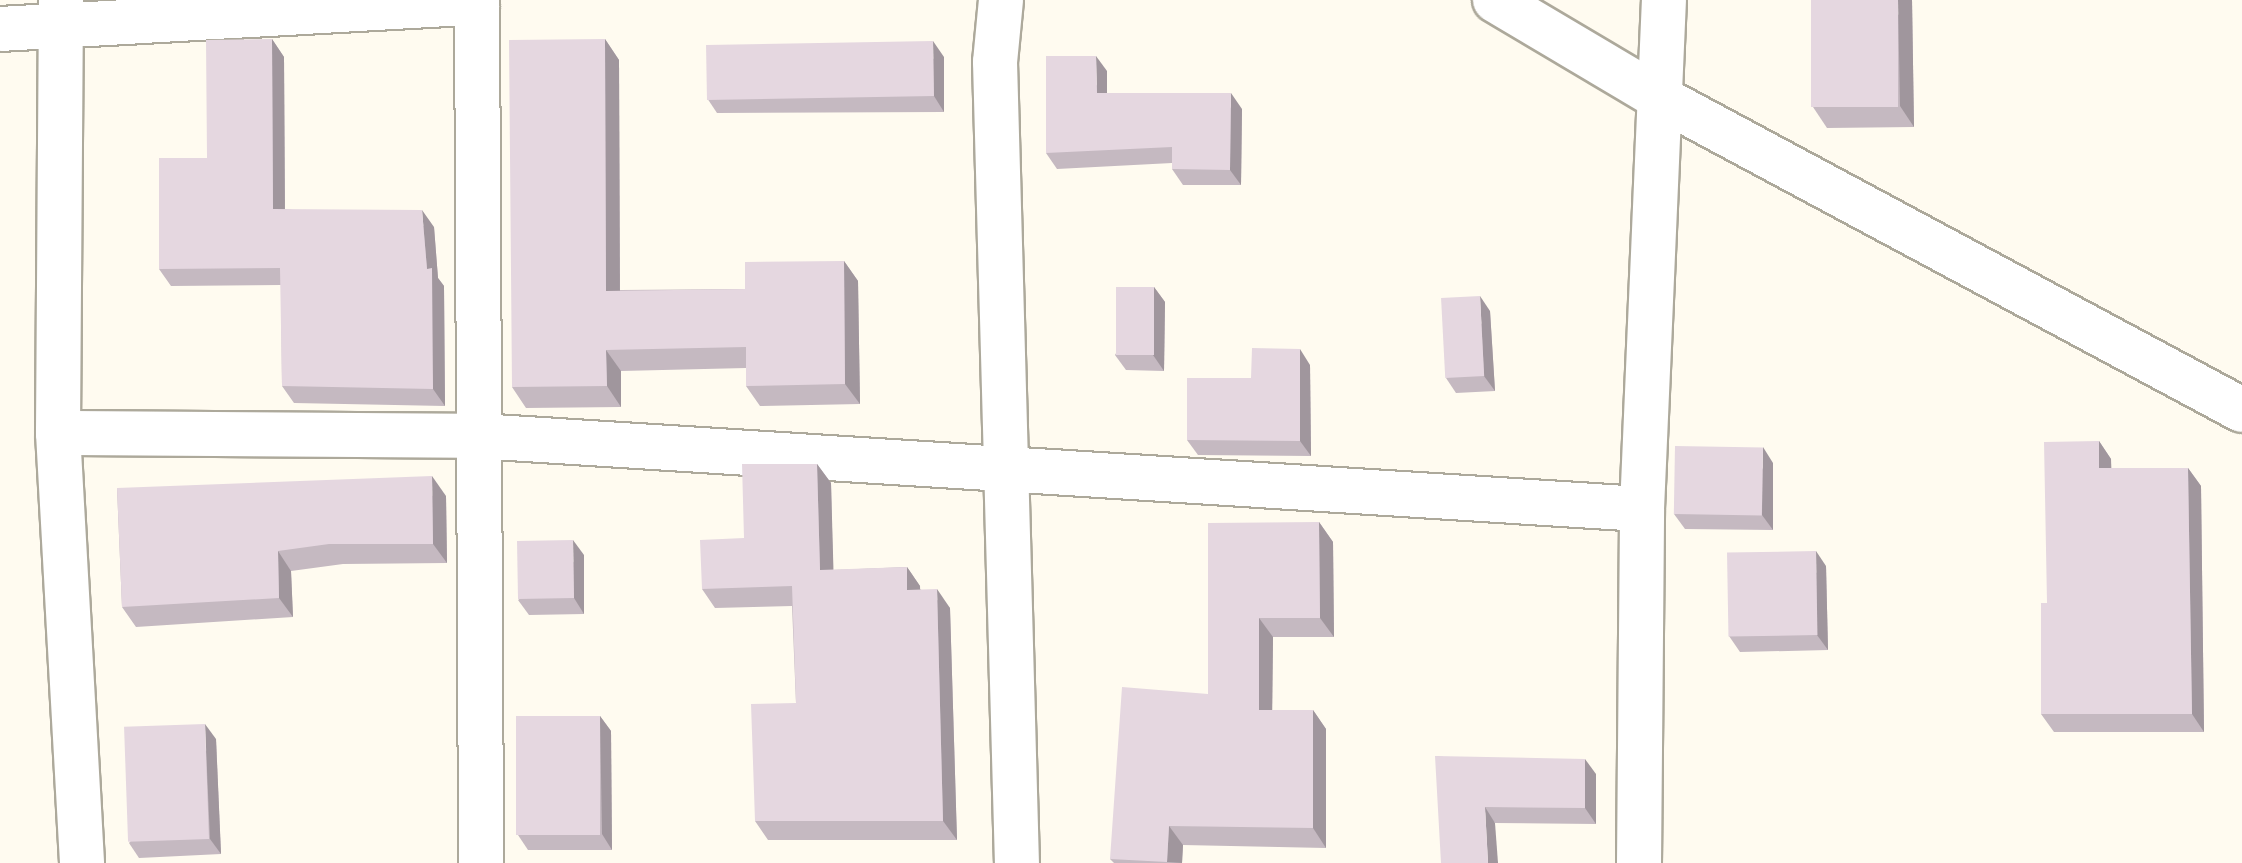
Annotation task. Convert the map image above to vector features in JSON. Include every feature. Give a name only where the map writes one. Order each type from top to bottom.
[{"type":"street","points":[[1001,0],[995,62],[1017,863]]},
{"type":"street","points":[[1495,0],[1662,99],[2242,410]]},
{"type":"street","points":[[1639,863],[1642,509],[1664,0]]},
{"type":"street","points":[[0,29],[62,13],[477,1],[481,863]]},
{"type":"street","points":[[62,13],[58,433],[82,863]]},
{"type":"street","points":[[58,433],[478,436],[1642,509]]},
{"type":"building","points":[[1811,0],[1898,0],[1898,107],[1811,107]]},
{"type":"building","points":[[272,39],[273,209],[422,210],[427,269],[432,268],[433,389],[282,386],[280,268],[159,269],[159,158],[207,158],[206,40]]},
{"type":"building","points":[[605,39],[606,291],[745,289],[745,262],[844,261],[845,384],[746,386],[746,347],[606,350],[607,386],[512,387],[509,40]]},
{"type":"building","points":[[933,41],[934,96],[707,100],[706,45]]},
{"type":"building","points":[[1046,56],[1096,56],[1097,93],[1231,93],[1230,170],[1172,169],[1172,147],[1046,153]]},
{"type":"building","points":[[1116,287],[1154,287],[1154,355],[1116,355]]},
{"type":"building","points":[[1480,296],[1484,376],[1445,378],[1441,298]]},
{"type":"building","points":[[1252,348],[1300,349],[1300,441],[1187,440],[1187,378],[1251,378]]},
{"type":"building","points":[[2099,441],[2099,468],[2188,468],[2192,714],[2041,714],[2041,603],[2047,603],[2044,442]]},
{"type":"building","points":[[1675,446],[1763,448],[1762,516],[1674,514]]},
{"type":"building","points":[[742,464],[817,464],[820,570],[907,567],[907,590],[937,589],[943,821],[755,821],[751,704],[796,703],[792,586],[702,589],[700,540],[744,538]]},
{"type":"building","points":[[432,476],[433,544],[329,544],[278,551],[279,598],[122,607],[117,488]]},
{"type":"building","points":[[1319,522],[1320,618],[1259,618],[1259,710],[1313,710],[1313,828],[1169,826],[1167,862],[1110,859],[1122,687],[1208,694],[1208,523]]},
{"type":"building","points":[[573,540],[574,598],[518,599],[517,541]]},
{"type":"building","points":[[1816,551],[1817,635],[1728,637],[1727,553]]},
{"type":"building","points":[[516,716],[600,716],[600,835],[516,835]]},
{"type":"building","points":[[205,724],[209,839],[128,842],[124,727]]},
{"type":"building","points":[[1435,756],[1585,759],[1585,808],[1485,807],[1488,863],[1441,863]]}]
